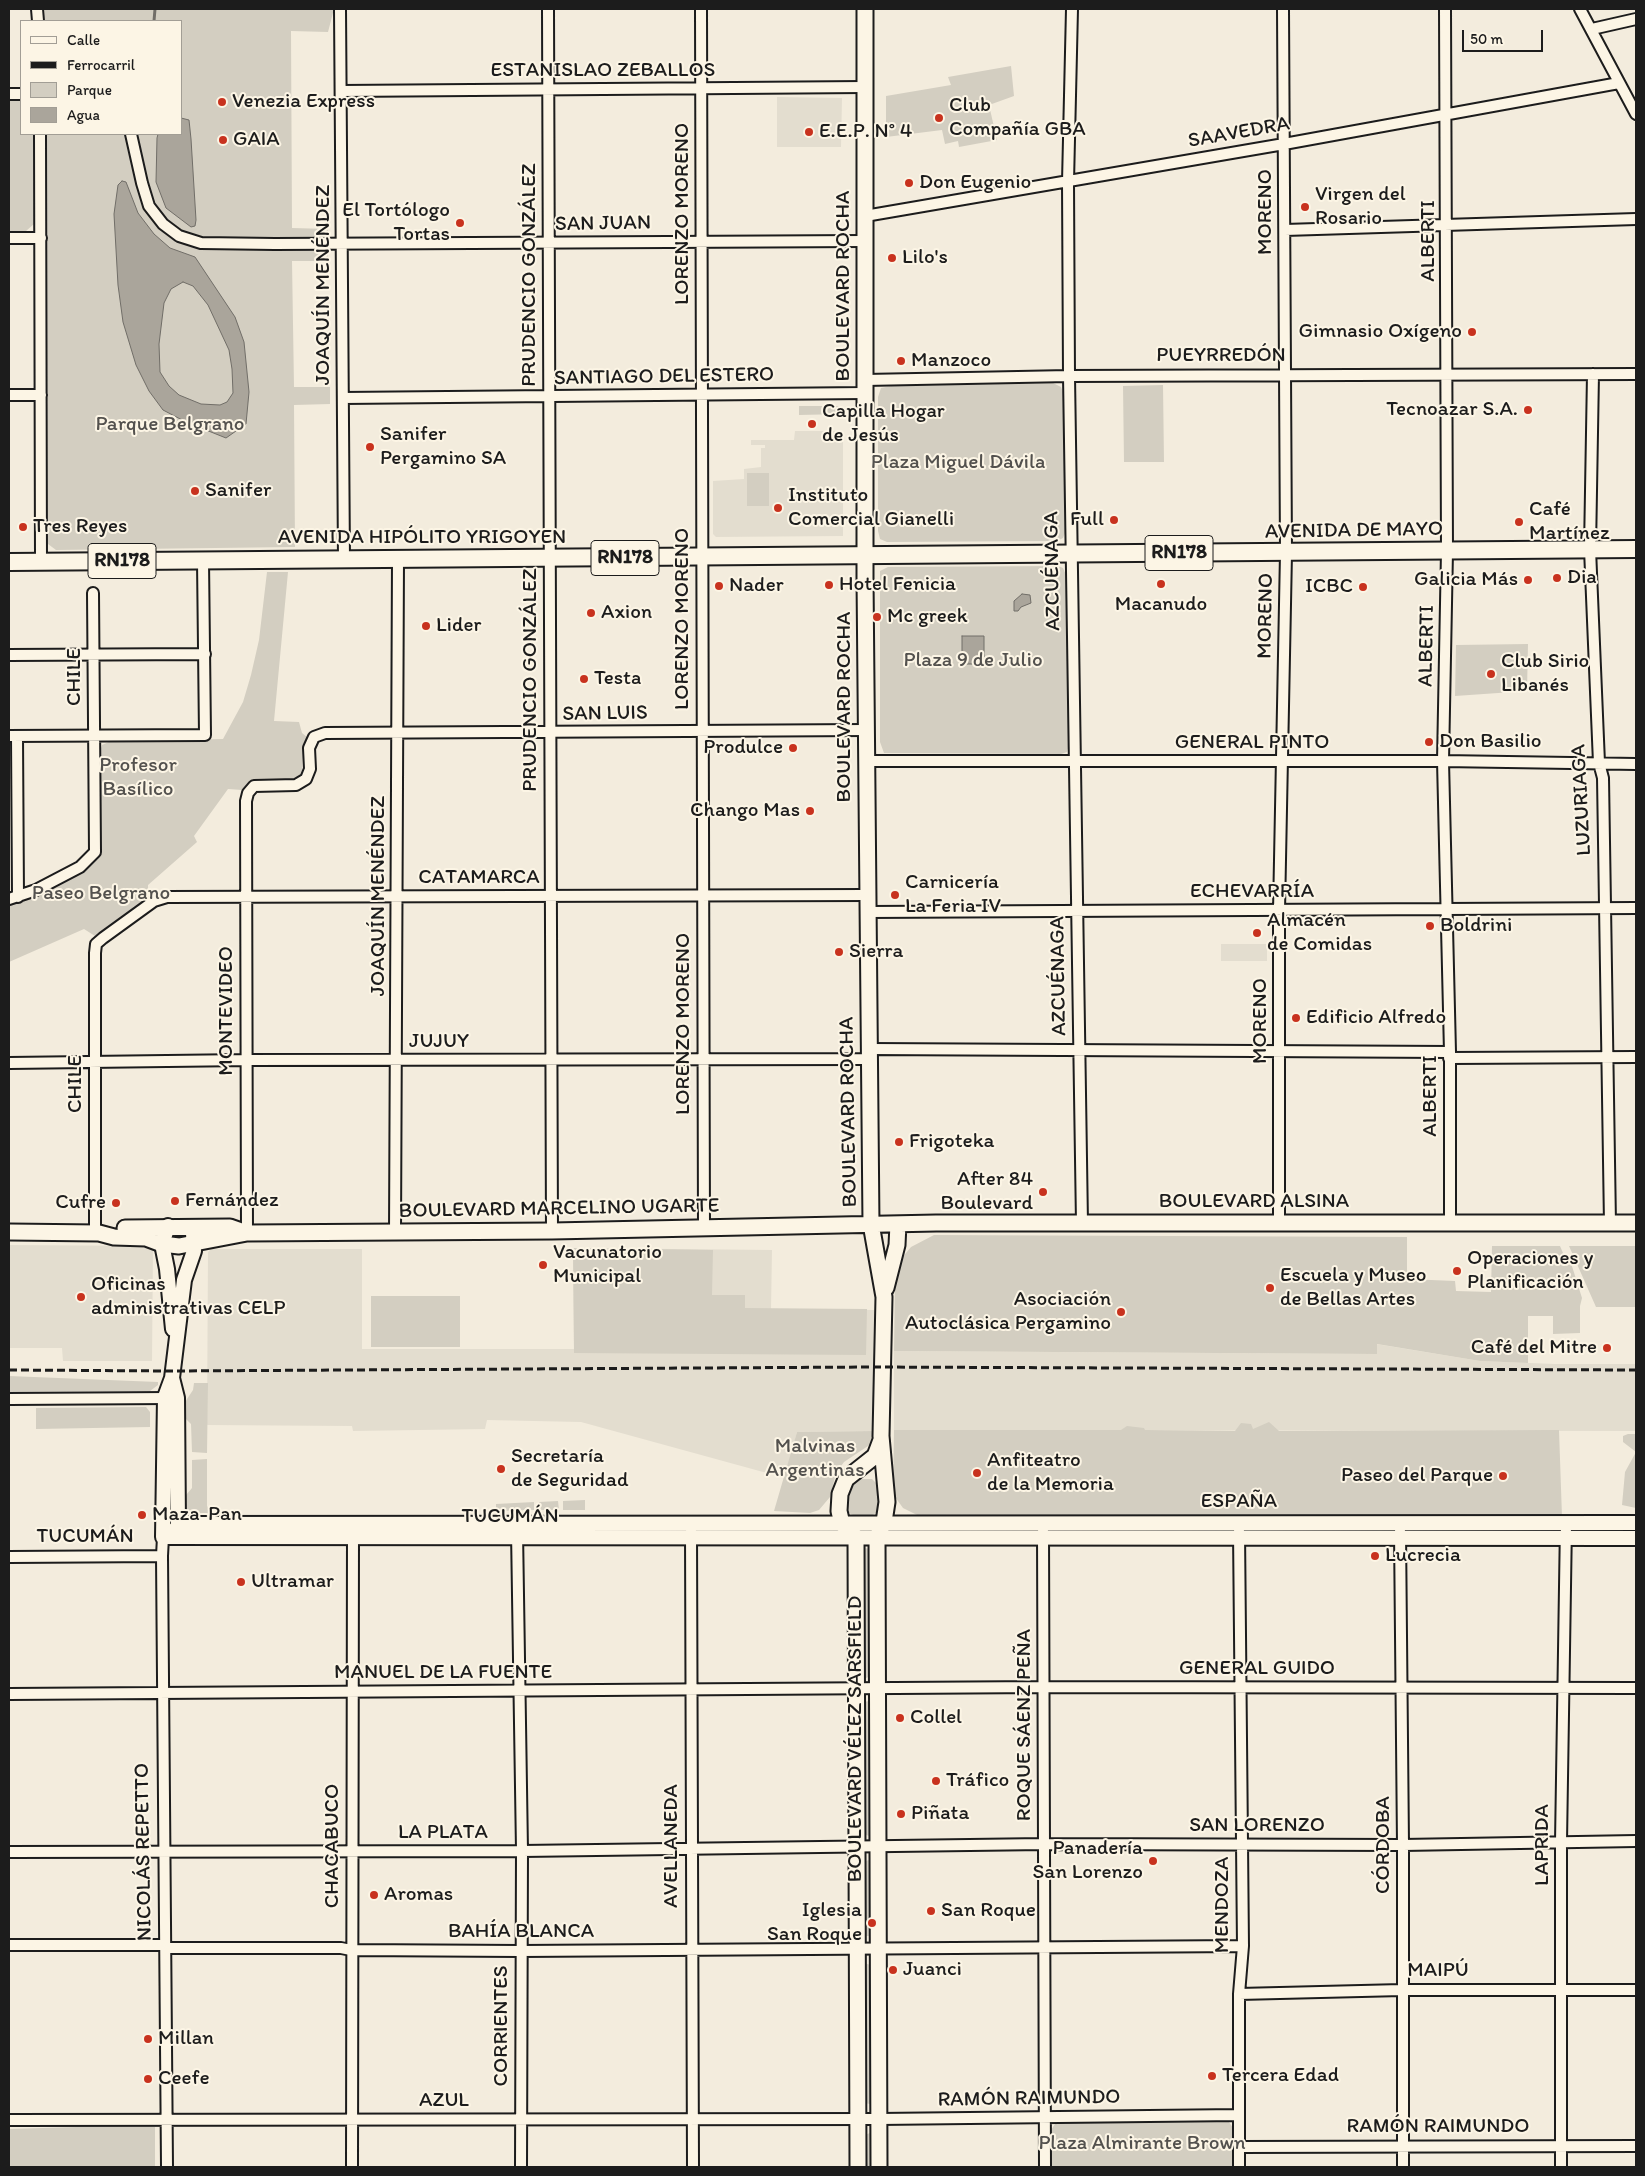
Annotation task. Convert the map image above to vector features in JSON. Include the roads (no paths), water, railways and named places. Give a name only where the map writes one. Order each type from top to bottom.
[{"type":"main road","name":"BOULEVARD ROCHA","points":[[865,9],[865,555],[871,1224],[884,1297]]},
{"type":"main road","name":"AVENIDA DE MAYO","points":[[1072,553],[1286,553],[1636,549]]},
{"type":"main road","name":"RN178","points":[[865,555],[1072,553]]},
{"type":"main road","name":"AVENIDA HIPÓLITO YRIGOYEN","points":[[9,562],[865,555]]},
{"type":"main road","name":"BOULEVARD ALSINA","points":[[871,1224],[1636,1224]]},
{"type":"main road","name":"BOULEVARD MARCELINO UGARTE","points":[[9,1232],[97,1233],[114,1237],[146,1238],[162,1244],[179,1246],[206,1239],[228,1238],[247,1233],[552,1231],[871,1224]]},
{"type":"main road","points":[[856,1537],[842,1524],[839,1511],[842,1487],[850,1475],[875,1456],[881,1436],[884,1297],[897,1245],[898,1224]]},
{"type":"main road","name":"BOULEVARD MARCELINO UGARTE","points":[[97,1233],[114,1228],[189,1226],[230,1227],[247,1233]]},
{"type":"main road","name":"BOULEVARD VÉLEZ SARSFIELD","points":[[879,2167],[877,1537],[884,1522],[888,1502],[881,1436]]},
{"type":"main road","name":"BOULEVARD VÉLEZ SARSFIELD","points":[[856,1537],[858,2167]]},
{"type":"street","name":"JOAQUÍN MENÉNDEZ","points":[[340,9],[344,560]]},
{"type":"street","name":"PRUDENCIO GONZÁLEZ","points":[[548,9],[552,1231]]},
{"type":"street","name":"LORENZO MORENO","points":[[701,9],[704,1228]]},
{"type":"street","name":"AZCUÉNAGA","points":[[1072,9],[1068,182],[1069,376],[1082,1223]]},
{"type":"street","name":"MORENO","points":[[1279,1224],[1280,911],[1286,553],[1286,230],[1283,9]]},
{"type":"street","name":"ALBERTI","points":[[1445,9],[1448,373],[1443,761],[1450,1055],[1450,1224]]},
{"type":"street","points":[[1580,9],[1636,114]]},
{"type":"street","points":[[1592,29],[1636,19]]},
{"type":"street","name":"SAAVEDRA","points":[[865,216],[1284,144],[1619,83]]},
{"type":"street","name":"ESTANISLAO ZEBALLOS","points":[[341,91],[865,87]]},
{"type":"street","points":[[40,135],[41,562]]},
{"type":"street","name":"SAN JUAN","points":[[131,135],[149,206],[163,224],[179,236],[192,241],[220,244],[342,244],[864,241]]},
{"type":"street","points":[[1286,230],[1636,219]]},
{"type":"street","points":[[9,238],[41,238]]},
{"type":"street","name":"PUEYRREDÓN","points":[[865,386],[1069,376],[1448,373],[1636,374]]},
{"type":"street","name":"LUZURIAGA","points":[[1593,374],[1590,549],[1599,763],[1602,778],[1610,1224]]},
{"type":"street","name":"SANTIAGO DEL ESTERO","points":[[343,398],[703,395],[865,386]]},
{"type":"street","points":[[9,395],[41,395]]},
{"type":"street","name":"JOAQUÍN MENÉNDEZ","points":[[395,1232],[398,897],[398,560]]},
{"type":"street","points":[[13,898],[13,736],[205,735],[204,561]]},
{"type":"street","name":"CHILE","points":[[13,898],[36,890],[80,867],[95,852],[93,593]]},
{"type":"street","points":[[9,655],[205,654]]},
{"type":"street","name":"SAN LUIS","points":[[250,790],[262,785],[296,785],[306,779],[310,769],[309,748],[314,737],[325,733],[866,730]]},
{"type":"street","name":"GENERAL PINTO","points":[[867,761],[1443,761],[1636,764]]},
{"type":"street","name":"MONTEVIDEO","points":[[247,1233],[246,801],[250,790]]},
{"type":"street","name":"CATAMARCA","points":[[103,938],[158,899],[246,897],[867,895]]},
{"type":"street","name":"ECHEVARRÍA","points":[[868,912],[1636,908]]},
{"type":"street","name":"CHILE","points":[[97,1233],[94,953],[96,944],[103,938]]},
{"type":"street","name":"JUJUY","points":[[9,1063],[246,1060],[703,1060],[1080,1049],[1280,1050],[1450,1055],[1636,1057]]},
{"type":"street","points":[[162,1244],[168,1226]]},
{"type":"street","name":"NICOLÁS REPETTO","points":[[167,2167],[162,1556],[175,1345],[184,1280],[194,1251],[193,1232],[189,1226]]},
{"type":"street","name":"NICOLÁS REPETTO","points":[[162,1244],[168,1269],[175,1345]]},
{"type":"street","points":[[9,1399],[171,1398]]},
{"type":"street","name":"NICOLÁS REPETTO","points":[[171,1398],[178,1524]]},
{"type":"street","name":"ESPAÑA","points":[[842,1524],[884,1522],[1636,1523]]},
{"type":"street","name":"MENDOZA","points":[[1239,1522],[1243,1946],[1239,1994],[1239,2167]]},
{"type":"street","name":"ROQUE SÁENZ PEÑA","points":[[1043,1523],[1045,2167]]},
{"type":"street","name":"CÓRDOBA","points":[[1400,1523],[1403,2167]]},
{"type":"street","name":"LAPRIDA","points":[[1561,2167],[1561,1842],[1566,1523]]},
{"type":"street","points":[[163,1537],[178,1524]]},
{"type":"street","name":"TUCUMÁN","points":[[178,1524],[353,1531]]},
{"type":"street","name":"TUCUMÁN","points":[[691,1531],[842,1524]]},
{"type":"street","name":"TUCUMÁN","points":[[163,1537],[353,1531],[691,1531],[856,1537]]},
{"type":"street","name":"CHACABUCO","points":[[352,2167],[351,1692],[353,1531]]},
{"type":"street","name":"CORRIENTES","points":[[517,1531],[522,1851],[521,2167]]},
{"type":"street","name":"AVELLANEDA","points":[[691,1531],[692,2167]]},
{"type":"street","name":"ESPAÑA","points":[[856,1537],[1636,1538]]},
{"type":"street","name":"TUCUMÁN","points":[[9,1557],[162,1556]]},
{"type":"street","name":"GENERAL GUIDO","points":[[878,1689],[1043,1687],[1636,1688]]},
{"type":"street","name":"MANUEL DE LA FUENTE","points":[[9,1694],[878,1689]]},
{"type":"street","name":"SAN LORENZO","points":[[878,1848],[1044,1844],[1403,1845],[1636,1841]]},
{"type":"street","name":"LA PLATA","points":[[9,1852],[878,1848]]},
{"type":"street","name":"BAHÍA BLANCA","points":[[9,1945],[521,1951],[691,1949],[878,1950]]},
{"type":"street","points":[[878,1950],[1243,1946]]},
{"type":"street","name":"MAIPÚ","points":[[1239,1994],[1402,1990],[1636,1990]]},
{"type":"street","name":"RAMÓN RAIMUNDO","points":[[879,2119],[1239,2115]]},
{"type":"street","name":"AZUL","points":[[9,2120],[879,2119]]},
{"type":"street","name":"RAMÓN RAIMUNDO","points":[[1239,2147],[1636,2146]]},
{"type":"water","points":[[182,118],[189,120],[195,226],[191,227],[166,208],[156,182],[158,135],[182,135]]},
{"type":"water","points":[[122,181],[126,182],[138,213],[154,234],[170,248],[195,257],[235,317],[244,342],[249,392],[246,424],[226,438],[186,422],[163,410],[149,391],[136,365],[123,322],[118,285],[114,214],[118,185]],"holes":[[[183,282],[193,286],[208,305],[229,350],[233,393],[227,402],[220,405],[201,404],[179,395],[169,386],[160,372],[159,344],[164,303],[171,289]]]},
{"type":"water","points":[[1022,594],[1030,595],[1031,603],[1021,607],[1018,611],[1014,611],[1014,601]]},
{"type":"water","points":[[962,636],[984,636],[984,664],[962,664]]},
{"type":"waterway","points":[[154,20],[155,9]]},
{"type":"railway","points":[[9,1370],[172,1371],[872,1367],[1636,1370]]},
{"type":"place","name":"Venezia Express","points":[[222,102]]},
{"type":"place","name":"Club Compañía GBA","points":[[939,118]]},
{"type":"place","name":"E.E.P. N° 4","points":[[809,132]]},
{"type":"place","name":"GAIA","points":[[223,140]]},
{"type":"place","name":"Don Eugenio","points":[[909,183]]},
{"type":"place","name":"Virgen del Rosario","points":[[1305,207]]},
{"type":"place","name":"El Tortólogo Tortas","points":[[460,223]]},
{"type":"place","name":"Lilo's","points":[[892,258]]},
{"type":"place","name":"Gimnasio Oxígeno","points":[[1472,332]]},
{"type":"place","name":"Manzoco","points":[[901,361]]},
{"type":"place","name":"Tecnoazar S.A.","points":[[1528,410]]},
{"type":"place","name":"Capilla Hogar de Jesús","points":[[812,424]]},
{"type":"place","name":"Sanifer Pergamino SA","points":[[370,447]]},
{"type":"place","name":"Sanifer","points":[[195,491]]},
{"type":"place","name":"Instituto Comercial Gianelli","points":[[778,508]]},
{"type":"place","name":"Full","points":[[1114,520]]},
{"type":"place","name":"Café Martínez","points":[[1519,522]]},
{"type":"place","name":"Tres Reyes","points":[[23,527]]},
{"type":"place","name":"Dia","points":[[1557,578]]},
{"type":"place","name":"Galicia Más","points":[[1528,580]]},
{"type":"place","name":"Macanudo","points":[[1161,584]]},
{"type":"place","name":"Hotel Fenicia","points":[[829,585]]},
{"type":"place","name":"Nader","points":[[719,586]]},
{"type":"place","name":"ICBC","points":[[1363,587]]},
{"type":"place","name":"Axion","points":[[591,613]]},
{"type":"place","name":"Mc greek","points":[[877,617]]},
{"type":"place","name":"Lider","points":[[426,626]]},
{"type":"place","name":"Club Sirio Libanés","points":[[1491,674]]},
{"type":"place","name":"Testa","points":[[584,679]]},
{"type":"place","name":"Don Basilio","points":[[1429,742]]},
{"type":"place","name":"Produlce","points":[[793,748]]},
{"type":"place","name":"Chango Mas","points":[[810,811]]},
{"type":"place","name":"Carnicería La Feria IV","points":[[895,895]]},
{"type":"place","name":"Boldrini","points":[[1430,926]]},
{"type":"place","name":"Almacén de Comidas","points":[[1257,933]]},
{"type":"place","name":"Sierra","points":[[839,952]]},
{"type":"place","name":"Edificio Alfredo","points":[[1296,1018]]},
{"type":"place","name":"Frigoteka","points":[[899,1142]]},
{"type":"place","name":"After 84 Boulevard","points":[[1043,1192]]},
{"type":"place","name":"Fernández","points":[[175,1201]]},
{"type":"place","name":"Cufre","points":[[116,1203]]},
{"type":"place","name":"Vacunatorio Municipal","points":[[543,1265]]},
{"type":"place","name":"Operaciones y Planificación","points":[[1457,1271]]},
{"type":"place","name":"Escuela y Museo de Bellas Artes","points":[[1270,1288]]},
{"type":"place","name":"Oficinas administrativas CELP","points":[[81,1297]]},
{"type":"place","name":"Asociación Autoclásica Pergamino","points":[[1121,1312]]},
{"type":"place","name":"Café del Mitre","points":[[1607,1348]]},
{"type":"place","name":"Secretaría de Seguridad","points":[[501,1469]]},
{"type":"place","name":"Anfiteatro de la Memoria","points":[[977,1473]]},
{"type":"place","name":"Paseo del Parque","points":[[1503,1476]]},
{"type":"place","name":"Maza-Pan","points":[[142,1515]]},
{"type":"place","name":"Lucrecia","points":[[1375,1556]]},
{"type":"place","name":"Ultramar","points":[[241,1582]]},
{"type":"place","name":"Collel","points":[[900,1718]]},
{"type":"place","name":"Tráfico","points":[[936,1781]]},
{"type":"place","name":"Piñata","points":[[901,1814]]},
{"type":"place","name":"Panadería San Lorenzo","points":[[1153,1861]]},
{"type":"place","name":"Aromas","points":[[374,1895]]},
{"type":"place","name":"San Roque","points":[[931,1911]]},
{"type":"place","name":"Iglesia San Roque","points":[[872,1923]]},
{"type":"place","name":"Juanci","points":[[893,1970]]},
{"type":"place","name":"Millan","points":[[148,2039]]},
{"type":"place","name":"Tercera Edad","points":[[1212,2076]]},
{"type":"place","name":"Ceefe","points":[[148,2079]]},
{"type":"park label","name":"Parque Belgrano","points":[[170,425]]},
{"type":"park label","name":"Plaza Miguel Dávila","points":[[958,463]]},
{"type":"park label","name":"Plaza 9 de Julio","points":[[973,661]]},
{"type":"park label","name":"Profesor Basílico","points":[[138,778]]},
{"type":"park label","name":"Paseo Belgrano","points":[[101,894]]},
{"type":"park label","name":"Malvinas Argentinas","points":[[815,1459]]},
{"type":"park label","name":"Plaza Almirante Brown","points":[[1142,2144]]}]
